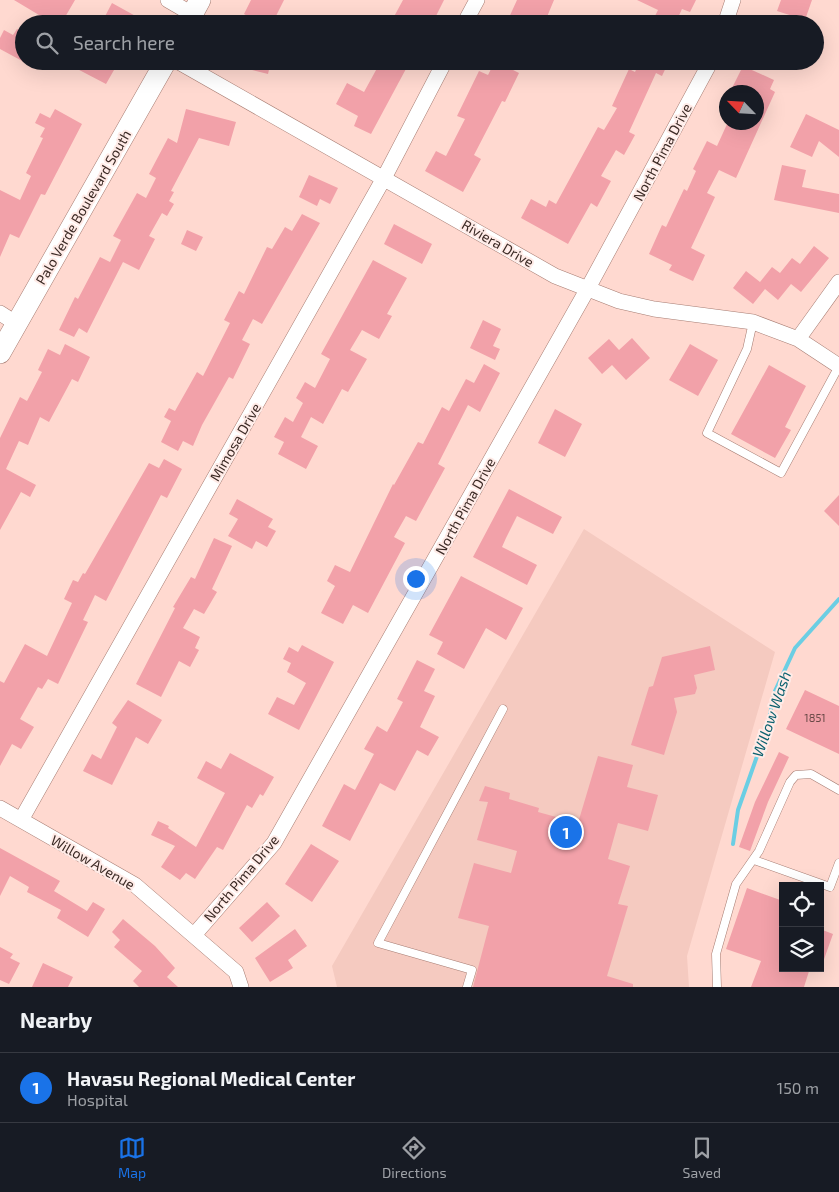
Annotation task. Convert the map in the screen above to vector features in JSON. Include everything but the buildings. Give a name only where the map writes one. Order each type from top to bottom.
[{"type":"main road","name":"Palo Verde Boulevard South","points":[[0,353],[8,318],[160,70]]},
{"type":"street","points":[[168,0],[193,13]]},
{"type":"street","points":[[469,15],[477,0]]},
{"type":"street","points":[[728,15],[733,0]]},
{"type":"street","name":"Riviera Drive","points":[[193,70],[555,276],[619,301],[654,310],[753,322],[798,339],[839,366]]},
{"type":"street","name":"Mimosa Drive","points":[[21,820],[384,178],[440,70]]},
{"type":"street","name":"North Pima Drive","points":[[194,935],[274,843],[587,290],[706,70]]},
{"type":"street","points":[[798,339],[839,282]]},
{"type":"street","name":"Willow Avenue","points":[[0,808],[135,885],[236,972],[241,987]]},
{"type":"lane","points":[[753,322],[747,349],[707,433],[781,473],[839,366]]},
{"type":"lane","points":[[467,987],[472,970],[378,943],[503,709]]},
{"type":"lane","points":[[717,987],[716,954],[736,884],[745,868],[754,860],[784,792],[796,775],[811,774],[839,790]]},
{"type":"lane","points":[[754,860],[830,887],[839,863]]},
{"type":"shaded area","points":[[584,529],[775,652],[687,956],[689,987],[337,987],[332,966]]},
{"type":"waterway","name":"Willow Wash","points":[[733,844],[738,810],[767,728],[775,691],[795,648],[839,599]]},
{"type":"place","name":"Havasu Regional Medical Center","points":[[566,832]]}]
